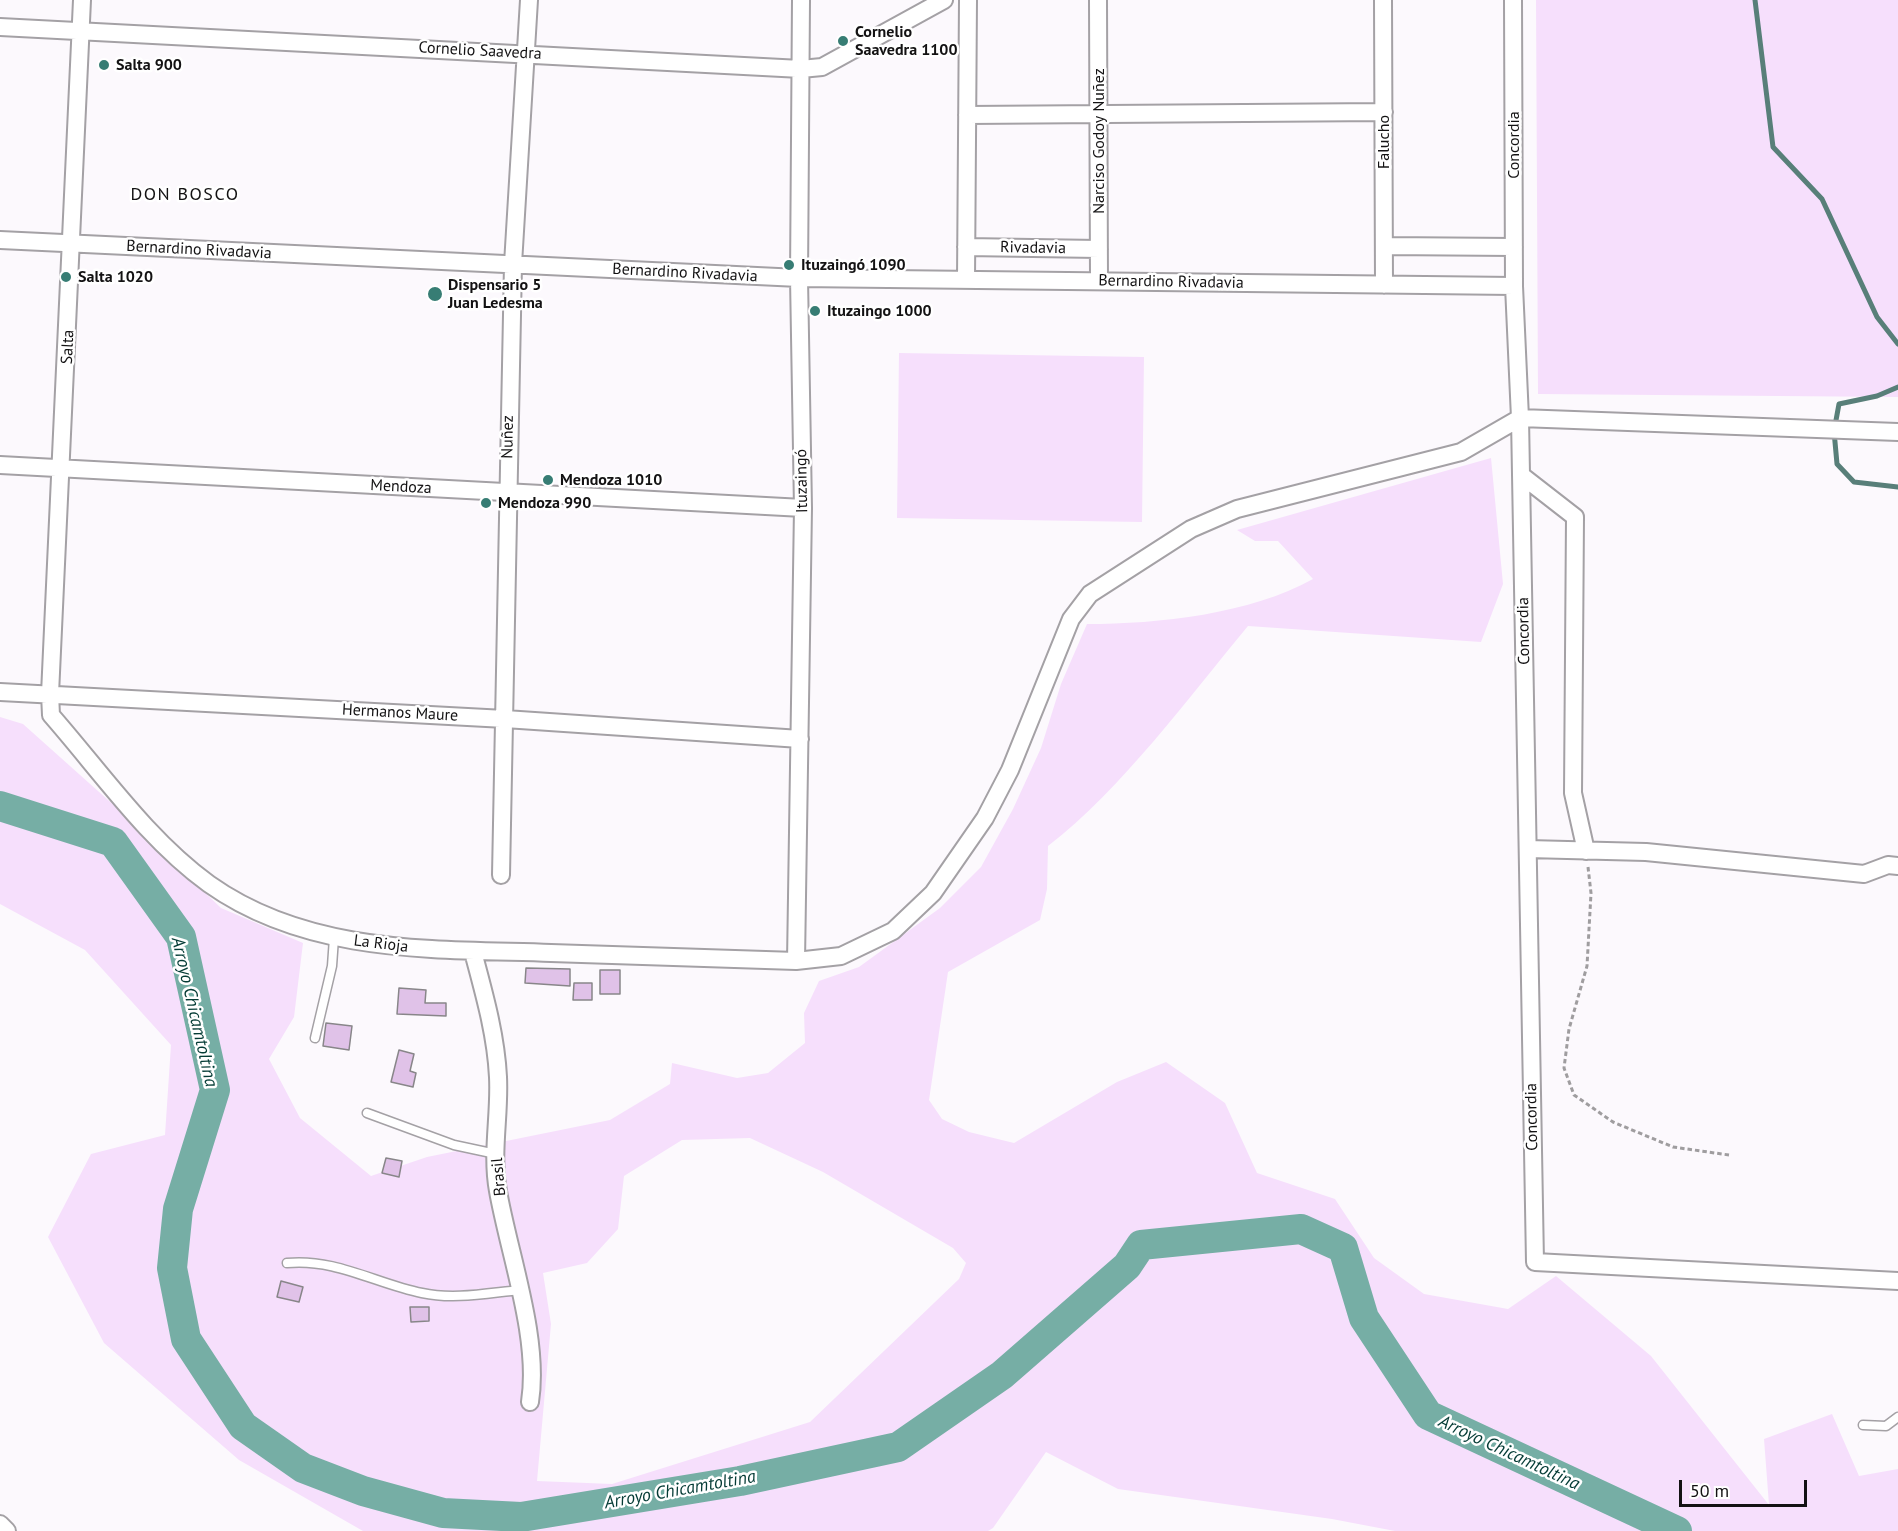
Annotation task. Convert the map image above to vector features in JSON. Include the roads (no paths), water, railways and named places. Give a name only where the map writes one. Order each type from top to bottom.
[{"type":"street","name":"Salta","points":[[50,694],[63,468],[82,0]]},
{"type":"street","name":"Nuñez","points":[[501,875],[513,264],[529,0]]},
{"type":"street","name":"Ituzaingó","points":[[796,961],[803,508],[799,278],[801,0]]},
{"type":"street","name":"Cornelio Saavedra","points":[[0,27],[801,69],[822,67],[944,0]]},
{"type":"street","points":[[966,280],[968,0]]},
{"type":"street","name":"Narciso Godoy Nuñez","points":[[1098,0],[1099,281]]},
{"type":"street","name":"Falucho","points":[[1383,0],[1384,285]]},
{"type":"street","name":"Concordia","points":[[1513,0],[1514,247],[1520,418],[1535,1262],[1898,1281]]},
{"type":"street","points":[[967,115],[1384,112]]},
{"type":"street","name":"Bernardino Rivadavia","points":[[0,240],[799,278],[1515,286]]},
{"type":"street","points":[[1384,246],[1514,247]]},
{"type":"street","name":"Rivadavia","points":[[966,247],[1099,249]]},
{"type":"street","points":[[1520,418],[1898,432]]},
{"type":"street","name":"La Rioja","points":[[6,693],[51,715],[182,863],[212,886],[259,912],[334,938],[391,947],[473,952],[796,961],[841,956],[893,931],[933,893],[986,818],[1010,770],[1071,619],[1090,594],[1191,529],[1237,509],[1461,452],[1520,418]]},
{"type":"street","name":"Mendoza","points":[[0,465],[803,508]]},
{"type":"street","points":[[1521,475],[1575,518],[1573,793],[1586,851]]},
{"type":"street","name":"Hermanos Maure","points":[[6,693],[505,719],[800,739]]},
{"type":"street","points":[[50,694],[51,715]]},
{"type":"street","points":[[1528,849],[1646,852],[1864,874],[1888,865],[1898,866]]},
{"type":"street","name":"Brasil","points":[[473,952],[491,1022],[497,1068],[497,1189],[520,1290],[533,1379],[530,1402]]},
{"type":"street","points":[[0,1524],[7,1531]]},
{"type":"lane","points":[[315,1038],[332,966],[334,938]]},
{"type":"lane","points":[[368,1113],[454,1145],[496,1154]]},
{"type":"lane","points":[[287,1263],[306,1261],[341,1267],[380,1282],[424,1294],[451,1296],[520,1290]]},
{"type":"lane","points":[[1863,1425],[1886,1426],[1898,1417]]},
{"type":"waterway","points":[[1755,0],[1773,147],[1822,199],[1877,317],[1898,344]]},
{"type":"waterway","points":[[1898,387],[1877,396],[1839,404],[1834,431],[1837,464],[1854,482],[1898,487]]},
{"type":"waterway","name":"Arroyo Chicamtoltina","points":[[0,806],[113,842],[181,937],[215,1090],[178,1209],[172,1268],[186,1339],[243,1426],[303,1468],[363,1491],[443,1513],[521,1517],[740,1481],[898,1447],[1002,1375],[1127,1266],[1141,1245],[1301,1229],[1343,1248],[1364,1318],[1428,1415],[1677,1531]]},
{"type":"place","name":"Cornelio Saavedra 1100","points":[[843,41]]},
{"type":"place","name":"Salta 900","points":[[104,65]]},
{"type":"place","name":"Ituzaingó 1090","points":[[789,265]]},
{"type":"place","name":"Salta 1020","points":[[66,277]]},
{"type":"place","name":"Dispensario 5 Juan Ledesma","points":[[435,294]]},
{"type":"place","name":"Ituzaingo 1000","points":[[815,311]]},
{"type":"place","name":"Mendoza 1010","points":[[548,480]]},
{"type":"place","name":"Mendoza 990","points":[[486,503]]},
{"type":"district","name":"DON BOSCO","points":[[185,195]]}]
